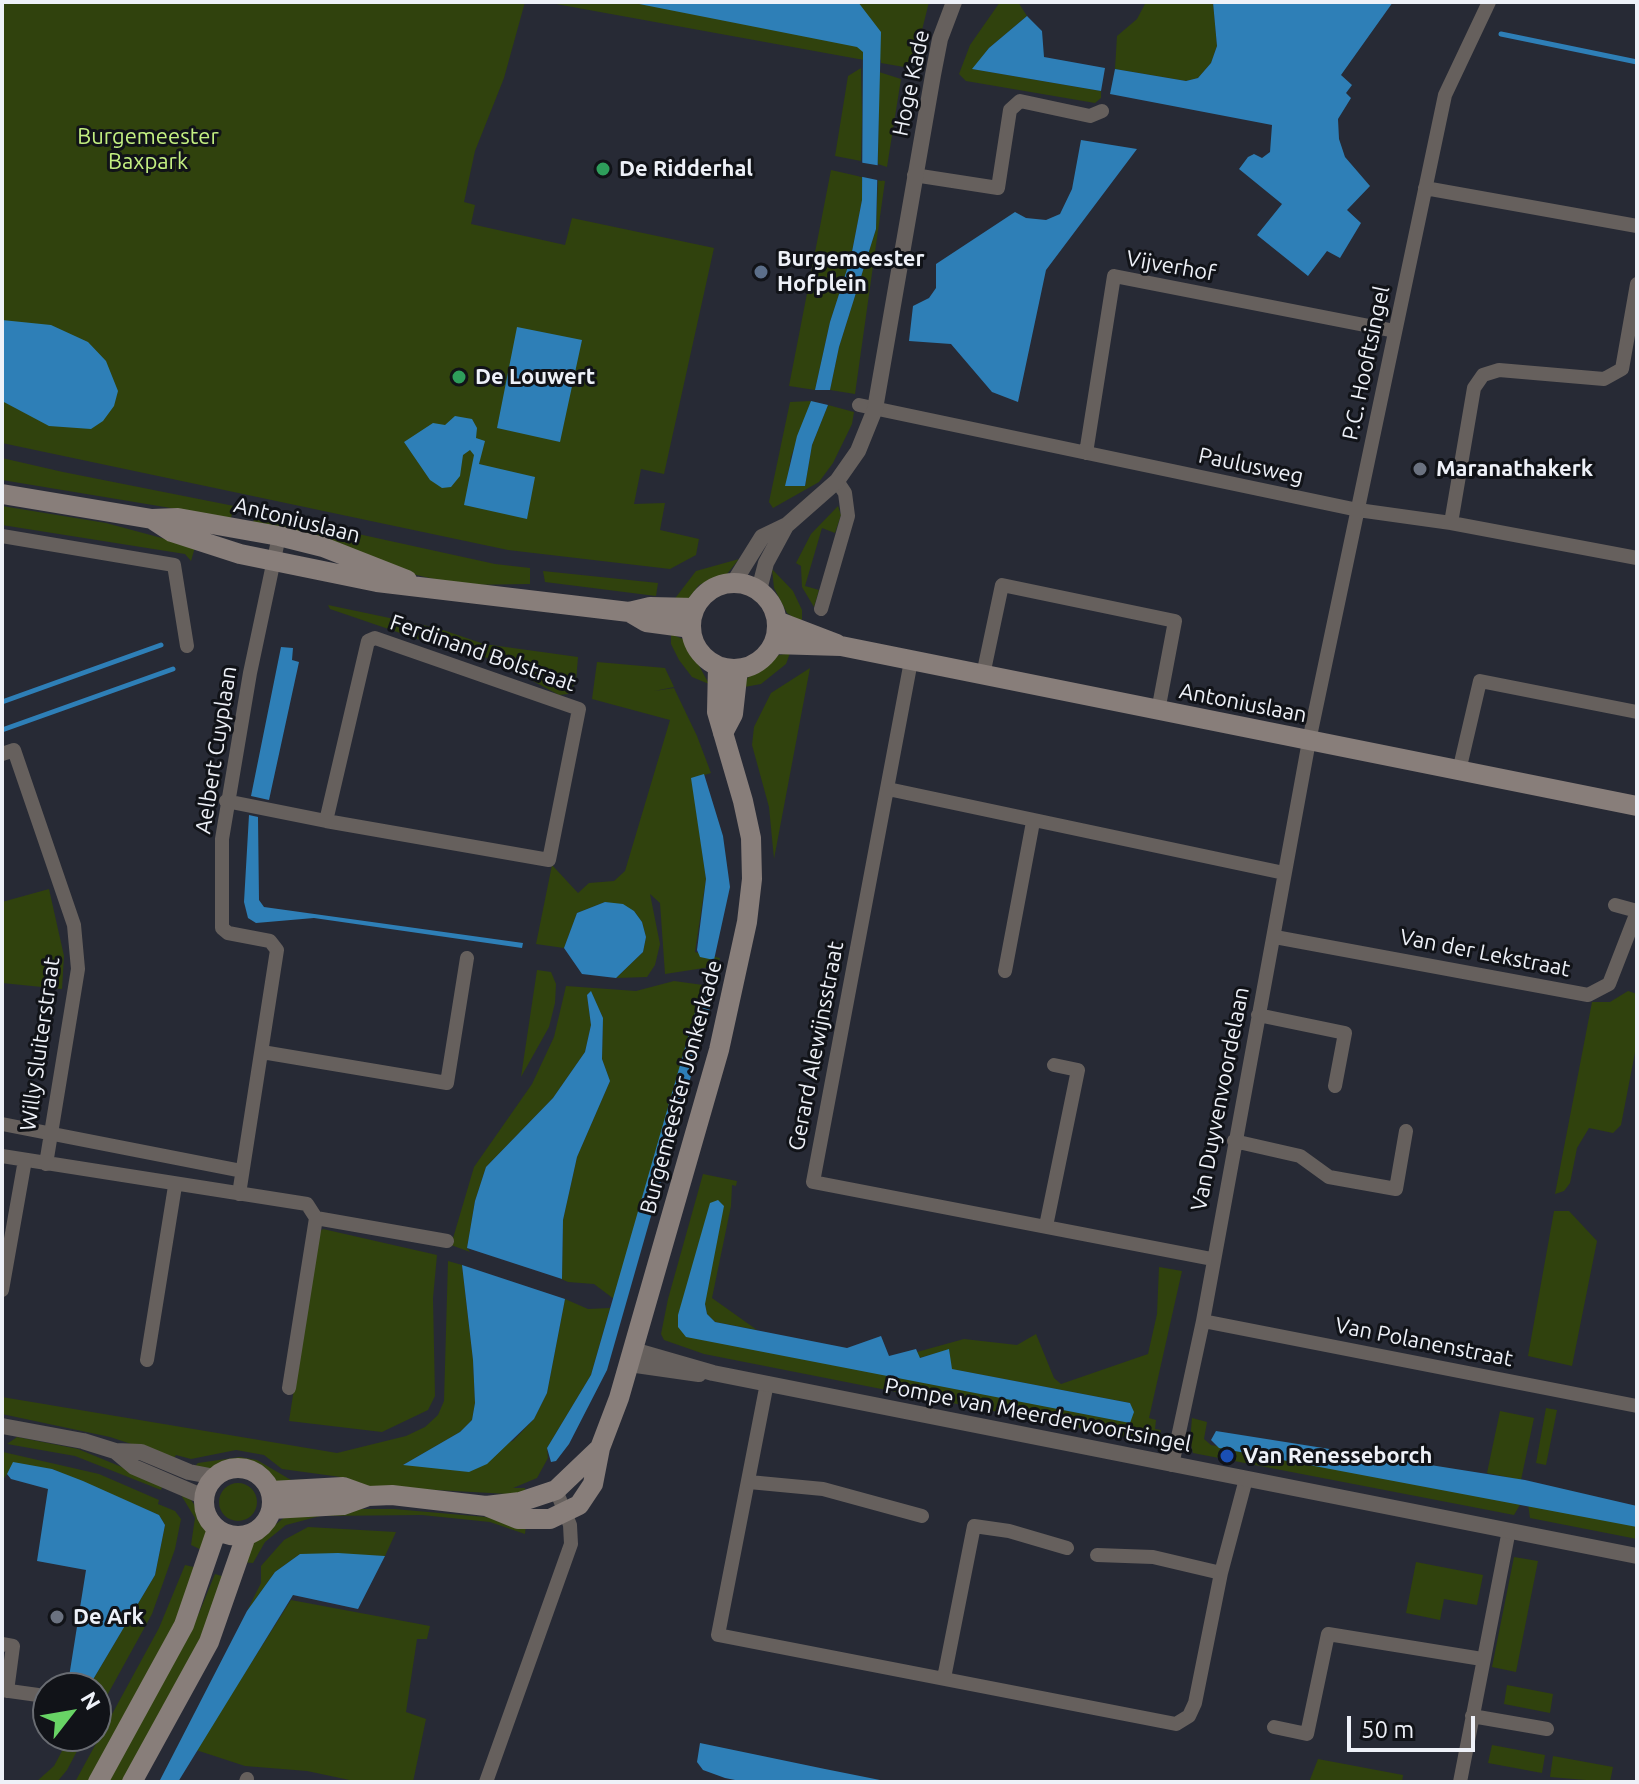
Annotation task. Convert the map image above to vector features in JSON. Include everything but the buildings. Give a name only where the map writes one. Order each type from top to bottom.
[{"type":"main road","name":"Antoniuslaan","points":[[2,494],[152,519],[178,518],[279,536],[338,552],[425,589]]},
{"type":"main road","name":"Antoniuslaan","points":[[152,519],[172,532],[273,563],[425,589],[629,612],[650,607],[693,618]]},
{"type":"main road","points":[[734,582],[759,590],[771,604],[777,621],[773,644],[759,661],[728,667],[696,646],[693,618],[711,589],[734,582]]},
{"type":"main road","name":"Antoniuslaan","points":[[777,621],[841,646],[1637,806]]},
{"type":"main road","name":"Antoniuslaan","points":[[773,644],[841,646]]},
{"type":"main road","name":"Burgemeester Jonkerkade","points":[[486,1506],[502,1515],[527,1520],[550,1519],[579,1505],[593,1484],[600,1448],[631,1357],[719,1050],[747,922],[752,879],[751,838],[723,733],[733,714],[728,667]]},
{"type":"main road","name":"Burgemeester Jonkerkade","points":[[272,1500],[343,1487],[368,1496],[392,1495],[486,1506],[534,1500],[556,1490],[600,1448]]},
{"type":"main road","points":[[233,1468],[248,1469],[261,1477],[272,1500],[263,1526],[246,1536],[231,1536],[217,1529],[206,1515],[204,1497],[215,1477],[233,1468]]},
{"type":"main road","points":[[98,1782],[184,1625],[212,1552],[217,1529]]},
{"type":"main road","points":[[132,1782],[209,1642],[246,1536]]},
{"type":"street","name":"Hoge Kade","points":[[734,582],[759,540],[787,525],[837,481],[858,451],[940,39],[954,2]]},
{"type":"street","name":"P.C. Hooftsingel","points":[[1309,741],[1445,95],[1489,2]]},
{"type":"street","points":[[914,175],[998,188],[1010,110],[1020,101],[1090,116],[1102,111]]},
{"type":"street","points":[[1425,188],[1637,226]]},
{"type":"street","name":"Vijverhof","points":[[1086,453],[1114,276],[1395,331]]},
{"type":"street","points":[[1451,523],[1474,388],[1483,375],[1499,370],[1604,379],[1622,369],[1637,284]]},
{"type":"street","name":"Paulusweg","points":[[867,407],[1358,510],[1451,523],[1637,558]]},
{"type":"street","points":[[821,609],[848,516],[845,493],[837,481]]},
{"type":"street","name":"Hoge Kade","points":[[759,590],[766,563],[787,525]]},
{"type":"street","points":[[2,536],[174,565],[187,646]]},
{"type":"street","name":"Aelbert Cuyplaan","points":[[239,1194],[277,950],[270,941],[228,933],[222,928],[226,801],[279,536]]},
{"type":"street","points":[[983,675],[1002,585],[1175,621],[1158,711]]},
{"type":"street","name":"Ferdinand Bolstraat","points":[[226,801],[326,821],[549,860],[579,709],[375,638],[368,641],[326,821]]},
{"type":"street","name":"Gerard Alewijnsstraat","points":[[911,661],[813,1182],[1212,1259]]},
{"type":"street","points":[[1459,771],[1480,681],[1637,712]]},
{"type":"street","name":"Van Duyvenvoordelaan","points":[[1172,1465],[1203,1321],[1309,741]]},
{"type":"street","name":"Willy Sluiterstraat","points":[[8,752],[61,879],[74,925],[77,950],[78,969],[46,1164]]},
{"type":"street","points":[[888,789],[1284,873]]},
{"type":"street","points":[[1005,971],[1033,822]]},
{"type":"street","name":"Van der Lekstraat","points":[[1275,937],[1588,995],[1609,984],[1637,912],[1615,905]]},
{"type":"street","points":[[262,1052],[447,1083],[467,958]]},
{"type":"street","points":[[1258,1015],[1345,1033],[1335,1086]]},
{"type":"street","points":[[1046,1226],[1078,1070],[1054,1065]]},
{"type":"street","points":[[2,1124],[242,1171]]},
{"type":"street","points":[[1234,1141],[1300,1156],[1329,1177],[1396,1189],[1406,1131]]},
{"type":"street","points":[[2,1156],[175,1186],[307,1204],[316,1218],[289,1388]]},
{"type":"street","points":[[2,1290],[25,1160]]},
{"type":"street","points":[[147,1360],[175,1186]]},
{"type":"street","points":[[316,1218],[447,1241]]},
{"type":"street","name":"Van Polanenstraat","points":[[1203,1321],[1637,1406]]},
{"type":"street","name":"Pompe van Meerdervoortsingel","points":[[631,1357],[1637,1556]]},
{"type":"street","points":[[767,1383],[718,1635],[1176,1724],[1189,1716],[1195,1703],[1221,1573],[1246,1479]]},
{"type":"street","points":[[2,1426],[83,1441],[115,1451],[141,1452],[189,1472],[215,1477]]},
{"type":"street","points":[[115,1451],[134,1467],[204,1497]]},
{"type":"street","points":[[749,1482],[823,1489],[922,1516]]},
{"type":"street","points":[[486,1782],[571,1544],[567,1513],[556,1490]]},
{"type":"street","points":[[944,1678],[974,1526],[1067,1548]]},
{"type":"street","points":[[1460,1782],[1509,1530]]},
{"type":"street","points":[[1097,1555],[1153,1557],[1221,1573]]},
{"type":"street","points":[[1274,1727],[1307,1734],[1328,1634],[1371,1638],[1482,1659]]},
{"type":"street","points":[[2,1644],[13,1646],[5,1691],[32,1694]]},
{"type":"street","points":[[1472,1716],[1547,1729]]},
{"type":"green space","name":"Burgemeester Baxpark","points":[[2,2],[525,2],[504,78],[475,151],[464,202],[475,205],[471,224],[565,245],[572,218],[714,248],[664,474],[641,469],[634,504],[665,503],[660,530],[699,539],[696,555],[670,569],[508,550],[2,443]]},
{"type":"green space","points":[[545,2],[929,2],[911,64],[905,63],[904,67],[881,63],[881,60],[864,57],[864,60]]},
{"type":"green space","points":[[1000,2],[1018,2],[1027,16],[989,48],[973,69],[1101,91],[1101,98],[1095,103],[966,81],[959,74],[970,45]]},
{"type":"green space","points":[[1146,2],[1213,2],[1217,46],[1211,63],[1198,78],[1186,81],[1115,69],[1117,36],[1137,19]]},
{"type":"green space","points":[[861,68],[861,161],[835,156],[848,76]]},
{"type":"green space","points":[[879,72],[901,79],[887,167],[878,164]]},
{"type":"green space","points":[[831,170],[862,177],[862,200],[851,257],[830,322],[815,390],[789,386]]},
{"type":"green space","points":[[878,180],[885,181],[855,394],[830,390],[839,347],[876,229]]},
{"type":"green space","points":[[811,401],[791,457],[786,486],[805,486],[812,445],[828,405],[854,412],[852,424],[833,463],[819,482],[773,508],[769,502],[790,402]]},
{"type":"green space","points":[[2,458],[234,506],[231,518],[2,480]]},
{"type":"green space","points":[[2,506],[106,523],[195,547],[191,561],[185,554],[2,525]]},
{"type":"green space","points":[[838,506],[841,515],[835,533],[822,528],[805,586],[819,590],[814,607],[802,587],[801,566],[796,563],[811,534]]},
{"type":"green space","points":[[258,512],[495,564],[530,568],[530,584],[460,585],[412,574],[251,526]]},
{"type":"green space","points":[[739,559],[727,574],[699,585],[689,598],[673,601],[696,571]]},
{"type":"green space","points":[[772,569],[793,591],[802,610],[802,623],[787,613],[774,588]]},
{"type":"green space","points":[[543,571],[658,583],[656,596],[545,582]]},
{"type":"green space","points":[[328,605],[437,628],[484,644],[578,657],[576,682],[568,694],[559,695],[492,659],[444,648],[330,609]]},
{"type":"green space","points":[[671,634],[685,640],[709,684],[692,677],[679,660],[671,644]]},
{"type":"green space","points":[[790,653],[786,664],[761,684],[739,688],[752,673],[779,655]]},
{"type":"green space","points":[[597,662],[665,668],[674,687],[654,691],[674,688],[697,736],[711,773],[692,779],[706,879],[695,952],[720,958],[717,966],[665,974],[660,903],[650,894],[660,944],[655,965],[647,977],[616,978],[643,952],[646,937],[642,922],[634,911],[605,902],[577,913],[564,948],[536,944],[552,865],[578,893],[589,883],[614,881],[625,871],[670,720],[592,699]]},
{"type":"green space","points":[[810,668],[774,859],[769,807],[752,745],[754,727],[771,693]]},
{"type":"green space","points":[[49,889],[64,956],[62,989],[2,983],[2,902]]},
{"type":"green space","points":[[537,970],[551,972],[556,984],[555,1003],[549,1027],[521,1077]]},
{"type":"green space","points":[[674,981],[703,985],[614,1299],[594,1284],[568,1282],[557,1277],[562,1278],[563,1220],[577,1157],[610,1081],[602,1059],[603,1018],[591,992],[587,995],[591,1025],[585,1052],[553,1098],[486,1167],[475,1201],[467,1248],[470,1252],[451,1245],[474,1167],[532,1084],[554,1037],[566,986],[636,991]]},
{"type":"green space","points":[[1628,991],[1637,994],[1637,1042],[1621,1125],[1613,1133],[1589,1128],[1577,1148],[1570,1183],[1564,1191],[1555,1194],[1592,1002],[1610,1002]]},
{"type":"green space","points":[[703,1174],[737,1181],[736,1186],[732,1185],[731,1206],[712,1298],[757,1330],[715,1322],[707,1314],[705,1304],[678,1315],[1133,1416],[1130,1403],[951,1369],[949,1350],[919,1358],[917,1352],[964,1339],[1017,1345],[1036,1334],[1054,1378],[1061,1384],[1148,1354],[1157,1314],[1159,1267],[1182,1271],[1149,1418],[1156,1420],[1155,1429],[1161,1430],[1160,1435],[1150,1442],[704,1354],[664,1340],[661,1334],[668,1299]]},
{"type":"green space","points":[[1554,1211],[1569,1211],[1597,1241],[1572,1366],[1528,1356]]},
{"type":"green space","points":[[323,1229],[437,1255],[433,1298],[435,1396],[428,1410],[382,1432],[289,1421],[318,1233]]},
{"type":"green space","points":[[448,1261],[462,1265],[473,1360],[475,1403],[472,1420],[460,1432],[403,1465],[513,1441],[534,1419],[547,1393],[565,1299],[588,1309],[610,1308],[591,1375],[547,1448],[548,1458],[537,1478],[513,1488],[525,1488],[526,1495],[276,1481],[259,1466],[246,1462],[229,1462],[212,1469],[193,1468],[198,1463],[240,1457],[257,1460],[291,1480],[348,1478],[282,1469],[264,1455],[236,1450],[191,1459],[176,1455],[174,1458],[110,1437],[2,1414],[2,1397],[337,1453],[406,1436],[425,1427],[438,1415],[444,1401]]},
{"type":"green space","points":[[1546,1408],[1557,1410],[1546,1465],[1536,1463]]},
{"type":"green space","points":[[1500,1411],[1534,1418],[1521,1480],[1487,1473]]},
{"type":"green space","points":[[1192,1418],[1207,1422],[1204,1439],[1211,1445],[1521,1503],[1514,1515],[1193,1453],[1190,1441]]},
{"type":"green space","points":[[17,1437],[78,1449],[163,1484],[161,1490],[75,1456],[7,1444]]},
{"type":"green space","points":[[3,1452],[99,1474],[159,1500],[158,1504],[175,1511],[181,1519],[175,1549],[152,1614],[112,1686],[112,1672],[97,1672],[155,1575],[165,1525],[159,1515],[52,1469],[7,1474],[2,1481]]},
{"type":"green space","points":[[238,1483],[252,1488],[257,1502],[252,1516],[238,1521],[224,1516],[219,1502],[224,1488]]},
{"type":"green space","points":[[181,1495],[189,1497],[198,1510],[208,1537],[206,1552],[191,1545],[195,1518]]},
{"type":"green space","points":[[1528,1504],[1637,1526],[1637,1539],[1530,1518]]},
{"type":"green space","points":[[342,1509],[394,1509],[485,1517],[526,1525],[525,1534],[490,1522],[422,1515],[320,1516],[286,1525],[265,1542],[253,1563],[240,1562],[253,1542],[285,1517]]},
{"type":"green space","points":[[308,1527],[396,1532],[385,1556],[300,1554],[275,1572],[247,1611],[261,1583],[261,1566],[284,1540]]},
{"type":"green space","points":[[1514,1557],[1538,1561],[1516,1672],[1492,1667]]},
{"type":"green space","points":[[1416,1562],[1483,1575],[1477,1605],[1444,1599],[1440,1620],[1406,1613]]},
{"type":"green space","points":[[185,1565],[202,1569],[112,1738],[112,1714],[159,1628]]},
{"type":"green space","points":[[215,1574],[225,1577],[196,1653],[123,1782],[108,1782],[199,1613]]},
{"type":"green space","points":[[291,1600],[430,1626],[427,1639],[417,1639],[406,1712],[426,1719],[413,1782],[359,1782],[307,1771],[245,1766],[196,1750]]},
{"type":"green space","points":[[1507,1685],[1553,1694],[1550,1713],[1504,1704]]},
{"type":"green space","points":[[1492,1745],[1545,1755],[1542,1773],[1488,1763]]},
{"type":"green space","points":[[61,1752],[77,1752],[57,1782],[36,1782],[54,1766]]},
{"type":"green space","points":[[91,1752],[104,1752],[88,1782],[75,1782]]},
{"type":"green space","points":[[1553,1756],[1613,1767],[1610,1782],[1550,1777]]},
{"type":"green space","points":[[1318,1759],[1403,1775],[1402,1782],[1309,1782]]},
{"type":"water","points":[[629,2],[858,2],[881,32],[876,229],[839,347],[830,390],[815,390],[830,322],[851,257],[862,200],[863,52],[857,47]]},
{"type":"water","points":[[1213,2],[1393,2],[1341,75],[1352,85],[1346,93],[1351,98],[1338,119],[1339,139],[1345,157],[1370,186],[1347,210],[1361,223],[1340,258],[1327,251],[1308,276],[1257,235],[1282,204],[1239,169],[1248,157],[1254,154],[1262,158],[1270,152],[1272,125],[1110,94],[1115,69],[1186,81],[1198,78],[1211,63],[1217,46]]},
{"type":"water","points":[[1027,16],[1042,31],[1044,57],[1105,68],[1101,91],[972,69],[989,48]]},
{"type":"water","points":[[1081,140],[1137,149],[1046,270],[1018,402],[992,392],[951,344],[909,341],[913,306],[929,298],[936,288],[936,264],[1015,212],[1026,218],[1046,220],[1060,214],[1072,189]]},
{"type":"water","points":[[2,320],[51,325],[88,342],[106,361],[118,391],[114,406],[103,421],[91,429],[49,426],[2,401]]},
{"type":"water","points":[[517,327],[582,340],[560,442],[497,428]]},
{"type":"water","points":[[811,401],[828,405],[812,445],[805,486],[785,486],[797,436]]},
{"type":"water","points":[[455,416],[472,419],[477,428],[476,438],[485,441],[479,464],[535,477],[527,519],[464,505],[474,455],[470,450],[463,455],[460,476],[451,487],[442,488],[430,480],[404,442],[433,423],[445,425]]},
{"type":"water","points":[[281,647],[293,648],[292,660],[299,662],[269,800],[251,796]]},
{"type":"water","points":[[704,774],[723,836],[730,887],[714,960],[700,957],[697,950],[706,879],[691,778]]},
{"type":"water","points":[[249,815],[258,817],[259,900],[264,907],[523,943],[522,948],[314,918],[256,923],[248,918],[244,902]]},
{"type":"water","points":[[605,902],[623,904],[634,911],[642,922],[646,937],[643,952],[616,978],[582,974],[564,948],[577,913]]},
{"type":"water","points":[[703,985],[715,988],[709,1013],[607,1370],[569,1444],[556,1461],[551,1462],[547,1448],[591,1375]]},
{"type":"water","points":[[591,991],[603,1018],[602,1059],[610,1081],[577,1157],[563,1220],[562,1279],[467,1248],[475,1201],[486,1167],[553,1098],[585,1052],[591,1025],[587,995]]},
{"type":"water","points":[[718,1200],[724,1206],[705,1304],[707,1314],[715,1322],[847,1348],[881,1336],[889,1356],[916,1349],[920,1358],[949,1349],[952,1369],[1130,1403],[1134,1412],[1130,1423],[686,1337],[678,1327],[678,1315],[710,1203]]},
{"type":"water","points":[[462,1265],[565,1299],[547,1393],[534,1419],[487,1464],[469,1472],[403,1465],[460,1432],[472,1420],[475,1403],[473,1360]]},
{"type":"water","points":[[1216,1431],[1525,1480],[1637,1506],[1637,1527],[1219,1448],[1211,1440]]},
{"type":"water","points":[[13,1462],[52,1469],[159,1515],[165,1525],[155,1575],[97,1672],[70,1672],[86,1570],[37,1561],[48,1489],[11,1479],[7,1474]]},
{"type":"water","points":[[300,1554],[385,1556],[358,1609],[293,1595],[178,1782],[159,1782],[247,1611],[275,1572]]},
{"type":"water","points":[[700,1743],[890,1782],[745,1782],[725,1778],[703,1770],[697,1762]]},
{"type":"pier","points":[[858,162],[882,166],[882,181],[858,176]]},
{"type":"waterway","points":[[1501,34],[1637,62]]},
{"type":"waterway","points":[[2,702],[161,645]]},
{"type":"waterway","points":[[2,730],[173,669]]},
{"type":"place","name":"De Ridderhal","points":[[603,169]]},
{"type":"place","name":"Burgemeester Hofplein","points":[[761,272]]},
{"type":"place","name":"De Louwert","points":[[459,377]]},
{"type":"place","name":"Maranathakerk","points":[[1420,469]]},
{"type":"place","name":"Van Renesseborch","points":[[1227,1456]]},
{"type":"place","name":"De Ark","points":[[57,1617]]}]
